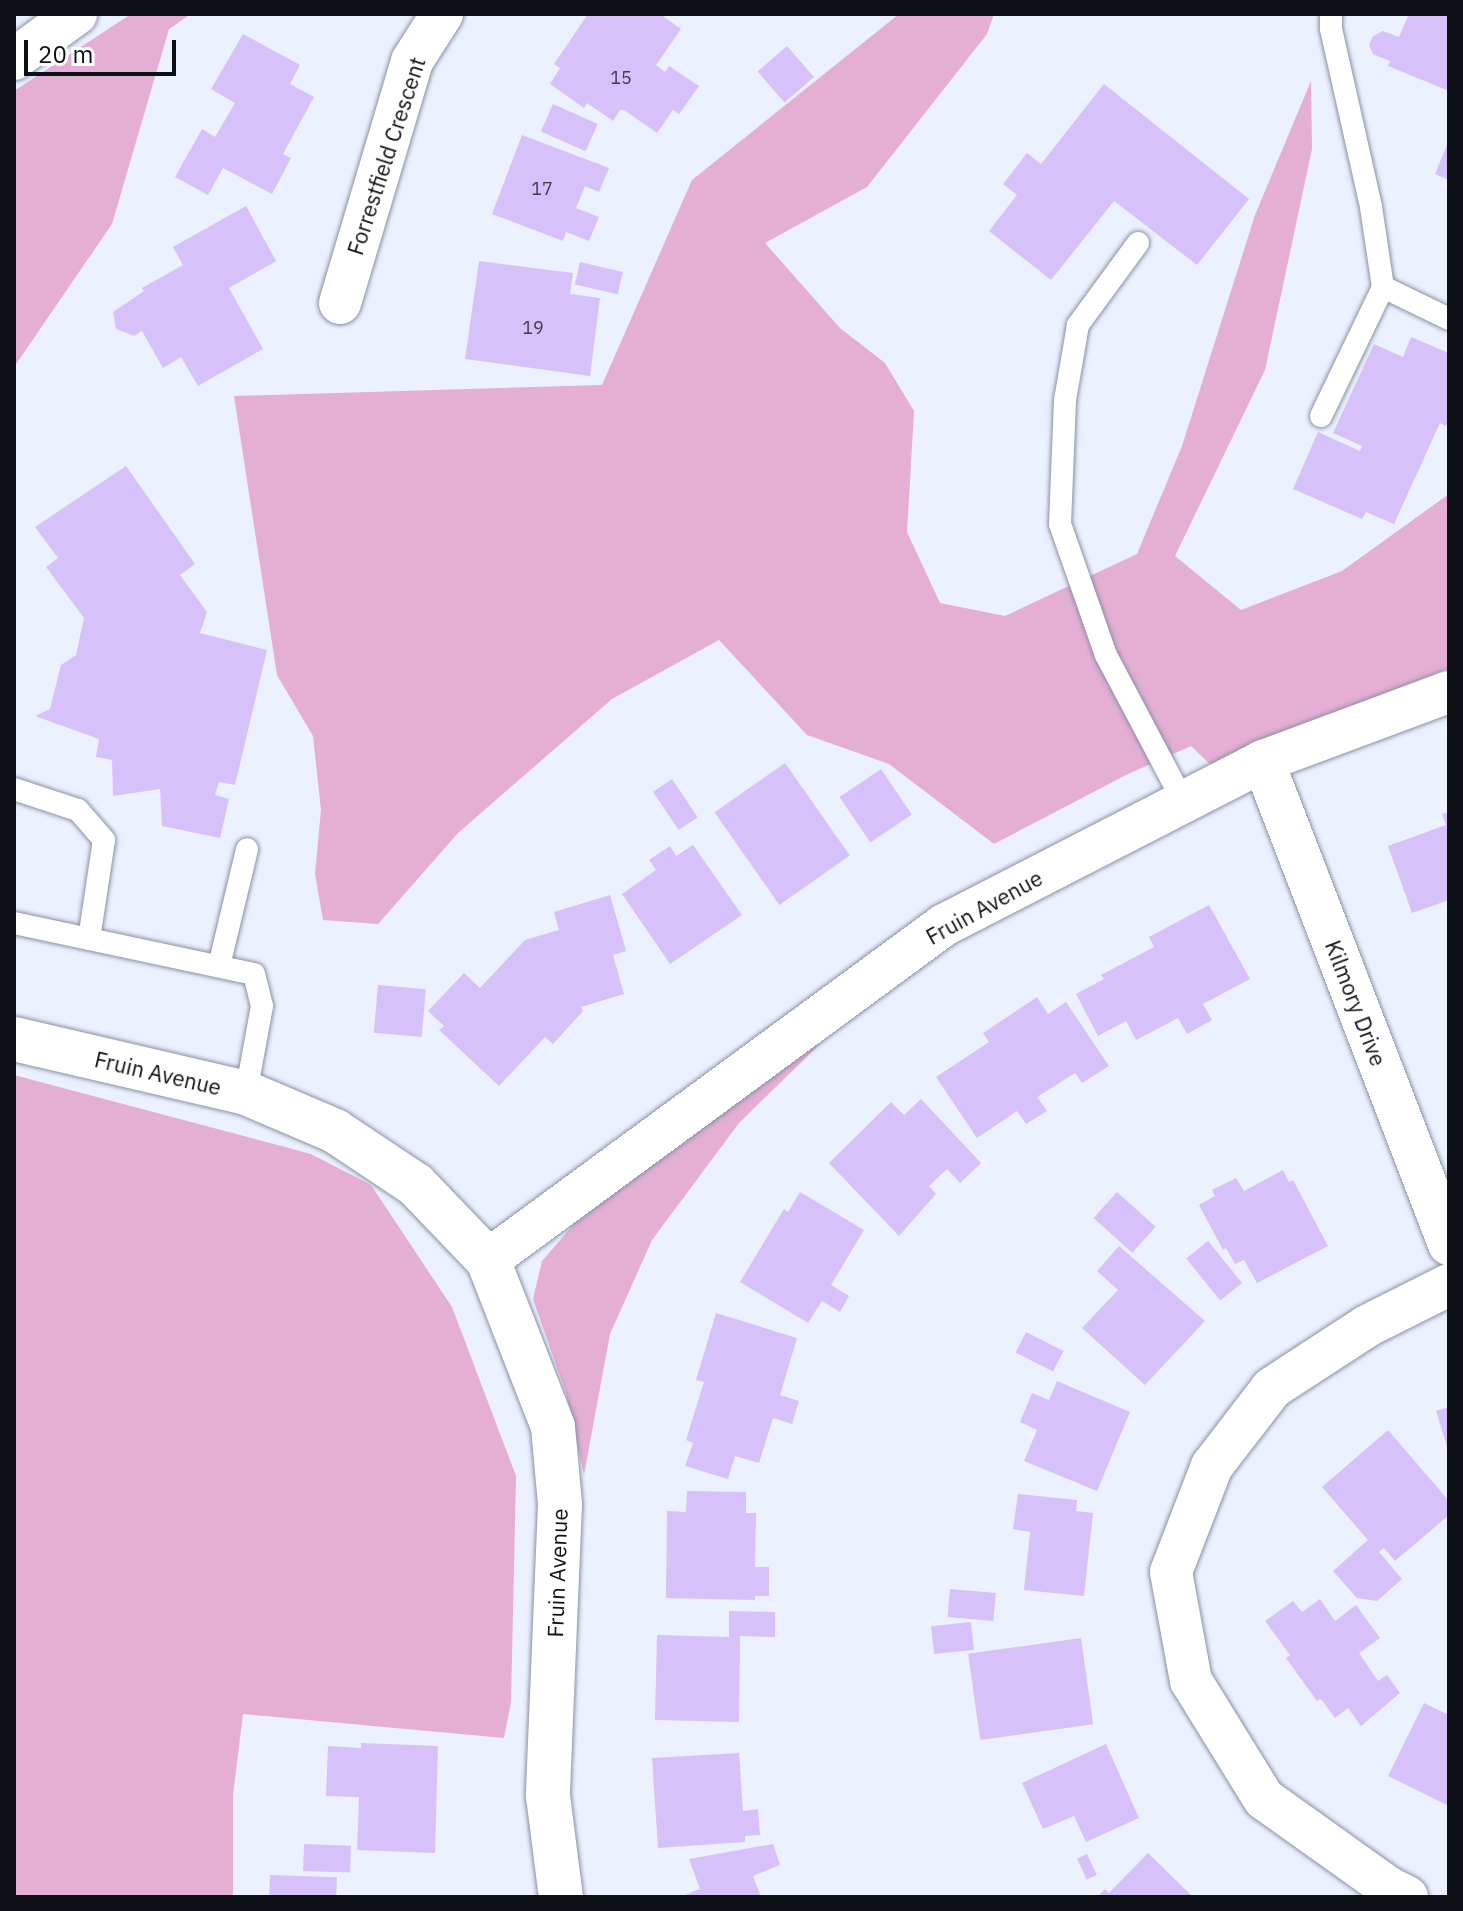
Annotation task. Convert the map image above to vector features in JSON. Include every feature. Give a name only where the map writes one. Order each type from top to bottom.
[{"type":"street","points":[[14,59],[76,14]]},
{"type":"street","name":"Forrestfield Crescent","points":[[340,303],[412,61],[442,14]]},
{"type":"street","name":"Fruin Avenue","points":[[488,1260],[944,925],[1263,761],[1449,692]]},
{"type":"street","name":"Kilmory Drive","points":[[1263,761],[1449,1244]]},
{"type":"street","name":"Fruin Avenue","points":[[14,1039],[246,1093],[335,1131],[416,1185],[488,1260],[553,1427],[560,1504],[548,1796],[561,1897]]},
{"type":"street","points":[[1407,1897],[1389,1888],[1264,1799],[1191,1681],[1171,1572],[1212,1466],[1272,1388],[1367,1326],[1449,1285]]},
{"type":"lane","points":[[1321,416],[1383,287],[1371,207],[1331,29],[1331,14]]},
{"type":"lane","points":[[1138,243],[1078,325],[1065,400],[1060,524],[1106,655],[1183,801]]},
{"type":"lane","points":[[1383,287],[1449,319]]},
{"type":"lane","points":[[14,789],[78,810],[104,840],[89,939]]},
{"type":"lane","points":[[219,966],[247,849]]},
{"type":"lane","points":[[14,923],[254,974],[262,1006],[246,1093]]},
{"type":"shaded area","points":[[131,14],[191,14],[169,29],[112,224],[14,367],[14,91]]},
{"type":"shaded area","points":[[899,14],[994,14],[987,34],[867,187],[765,243],[840,328],[885,363],[914,411],[907,532],[940,603],[1005,616],[1137,554],[1182,446],[1255,215],[1311,81],[1312,149],[1265,370],[1175,556],[1241,610],[1342,571],[1449,494],[1449,668],[1210,764],[1191,746],[1126,775],[994,844],[889,764],[807,735],[719,640],[612,699],[458,833],[378,924],[323,920],[315,874],[321,810],[313,736],[277,675],[234,396],[602,385],[692,180]]},
{"type":"shaded area","points":[[820,1044],[739,1123],[652,1240],[610,1334],[584,1475],[566,1393],[533,1299],[542,1261],[575,1223],[800,1053]]},
{"type":"shaded area","points":[[14,1075],[311,1154],[371,1185],[452,1307],[516,1476],[511,1702],[504,1738],[243,1714],[233,1795],[233,1897],[14,1897]]},
{"type":"building","points":[[588,14],[660,14],[681,29],[656,65],[665,72],[669,66],[699,86],[679,114],[673,110],[657,133],[624,110],[620,110],[613,121],[587,103],[584,108],[550,84],[560,68],[554,64]]},
{"type":"building","points":[[1409,14],[1449,14],[1449,91],[1388,66],[1390,61],[1373,54],[1369,45],[1373,36],[1383,31],[1399,37]]},
{"type":"building","points":[[243,34],[300,65],[290,84],[314,97],[283,154],[291,158],[272,194],[223,168],[208,195],[175,177],[202,129],[215,137],[235,103],[211,89]]},
{"type":"building","points":[[787,46],[814,77],[784,103],[758,72]]},
{"type":"building","points":[[1104,84],[1249,199],[1197,265],[1114,201],[1051,280],[989,231],[1017,195],[1003,184],[1027,153],[1041,164]]},
{"type":"building","points":[[553,104],[598,124],[586,151],[541,131]]},
{"type":"building","points":[[522,135],[609,168],[599,192],[585,186],[576,208],[599,217],[589,241],[566,232],[563,241],[492,214]]},
{"type":"building","points":[[1449,140],[1449,180],[1435,174]]},
{"type":"building","points":[[246,206],[276,261],[229,288],[263,349],[198,386],[181,357],[163,368],[142,331],[134,336],[116,329],[113,312],[144,291],[142,288],[183,265],[173,247]]},
{"type":"building","points":[[479,261],[573,273],[570,294],[600,298],[590,376],[465,359]]},
{"type":"building","points":[[580,262],[623,272],[618,294],[575,284]]},
{"type":"building","points":[[1411,337],[1449,353],[1449,419],[1446,426],[1440,423],[1394,524],[1366,512],[1362,519],[1293,489],[1318,432],[1360,451],[1362,446],[1333,433],[1374,344],[1403,357]]},
{"type":"building","points":[[126,466],[195,564],[180,575],[207,612],[200,633],[267,650],[235,785],[219,782],[215,795],[229,799],[220,838],[162,826],[160,789],[113,796],[112,760],[96,757],[99,739],[35,716],[50,709],[61,665],[76,655],[84,618],[46,567],[58,558],[35,527]]},
{"type":"building","points":[[785,763],[850,856],[779,905],[715,812]]},
{"type":"building","points":[[881,769],[912,815],[870,843],[840,797]]},
{"type":"building","points":[[672,779],[698,817],[679,830],[653,792]]},
{"type":"building","points":[[1449,812],[1449,900],[1412,913],[1388,846],[1446,825],[1442,814]]},
{"type":"building","points":[[693,845],[742,915],[670,964],[622,894],[656,870],[649,860],[670,846],[676,856]]},
{"type":"building","points":[[610,895],[626,951],[613,955],[624,994],[581,1007],[583,1011],[553,1044],[545,1037],[499,1086],[439,1030],[444,1026],[428,1011],[464,973],[480,988],[525,940],[559,930],[554,912]]},
{"type":"building","points":[[1209,905],[1250,979],[1203,1004],[1212,1020],[1187,1034],[1178,1018],[1136,1040],[1126,1021],[1098,1036],[1076,994],[1104,979],[1101,975],[1154,947],[1149,937]]},
{"type":"building","points":[[378,985],[426,989],[422,1037],[374,1033]]},
{"type":"building","points":[[1037,997],[1048,1014],[1066,1002],[1109,1066],[1082,1083],[1075,1073],[1037,1097],[1047,1111],[1026,1124],[1017,1111],[977,1138],[936,1077],[989,1042],[983,1033]]},
{"type":"building","points":[[921,1099],[981,1163],[960,1183],[947,1169],[929,1186],[936,1194],[899,1236],[829,1163],[891,1102],[904,1115]]},
{"type":"building","points":[[1283,1170],[1289,1182],[1293,1180],[1328,1246],[1257,1283],[1244,1260],[1235,1264],[1226,1248],[1223,1250],[1199,1205],[1215,1196],[1212,1190],[1236,1178],[1244,1191]]},
{"type":"building","points":[[800,1192],[864,1230],[831,1285],[849,1296],[840,1312],[822,1301],[808,1323],[740,1282],[784,1209],[788,1212]]},
{"type":"building","points":[[1117,1192],[1156,1227],[1132,1253],[1094,1218]]},
{"type":"building","points":[[1208,1241],[1242,1283],[1220,1301],[1186,1259]]},
{"type":"building","points":[[1119,1246],[1205,1321],[1145,1385],[1082,1328],[1118,1290],[1097,1271]]},
{"type":"building","points":[[716,1313],[797,1338],[780,1395],[799,1401],[792,1424],[773,1418],[759,1463],[735,1456],[728,1479],[685,1466],[693,1443],[686,1440],[704,1382],[696,1380]]},
{"type":"building","points":[[1026,1332],[1063,1351],[1053,1372],[1016,1352]]},
{"type":"building","points":[[1057,1381],[1130,1412],[1097,1491],[1024,1461],[1037,1430],[1020,1422],[1032,1393],[1049,1400]]},
{"type":"building","points":[[1449,1407],[1449,1450],[1448,1450],[1436,1411]]},
{"type":"building","points":[[1388,1430],[1449,1501],[1449,1515],[1395,1561],[1384,1548],[1379,1552],[1402,1579],[1377,1601],[1357,1598],[1333,1571],[1368,1540],[1322,1487]]},
{"type":"building","points":[[687,1491],[746,1492],[746,1513],[756,1513],[755,1567],[769,1567],[769,1596],[755,1596],[755,1600],[666,1598],[667,1511],[686,1512]]},
{"type":"building","points":[[1018,1494],[1077,1500],[1076,1511],[1093,1513],[1084,1596],[1024,1590],[1030,1532],[1013,1529]]},
{"type":"building","points":[[950,1589],[996,1593],[993,1621],[948,1617]]},
{"type":"building","points":[[1320,1599],[1335,1621],[1356,1605],[1380,1638],[1359,1653],[1378,1681],[1387,1675],[1400,1693],[1361,1726],[1348,1708],[1335,1718],[1321,1699],[1317,1701],[1286,1658],[1290,1655],[1265,1621],[1293,1601],[1302,1612]]},
{"type":"building","points":[[729,1611],[775,1612],[775,1637],[740,1636],[739,1722],[655,1720],[657,1635],[729,1637]]},
{"type":"building","points":[[971,1622],[974,1650],[934,1654],[931,1626]]},
{"type":"building","points":[[1081,1638],[1093,1724],[980,1740],[968,1654]]},
{"type":"building","points":[[1424,1703],[1449,1715],[1449,1806],[1388,1776]]},
{"type":"building","points":[[361,1743],[438,1746],[435,1853],[357,1850],[359,1797],[326,1796],[328,1746],[361,1748]]},
{"type":"building","points":[[1106,1744],[1139,1818],[1086,1842],[1074,1816],[1043,1829],[1022,1783]]},
{"type":"building","points":[[739,1753],[743,1811],[758,1809],[760,1835],[745,1836],[745,1842],[658,1848],[652,1758]]},
{"type":"building","points":[[304,1844],[351,1846],[350,1873],[303,1871]]},
{"type":"building","points":[[773,1844],[780,1865],[753,1876],[761,1897],[680,1897],[700,1889],[689,1859]]},
{"type":"building","points":[[1148,1853],[1193,1897],[1097,1897],[1105,1889],[1109,1893]]},
{"type":"building","points":[[1087,1854],[1097,1875],[1087,1879],[1077,1859]]},
{"type":"building","points":[[270,1875],[337,1877],[336,1897],[269,1897]]}]
